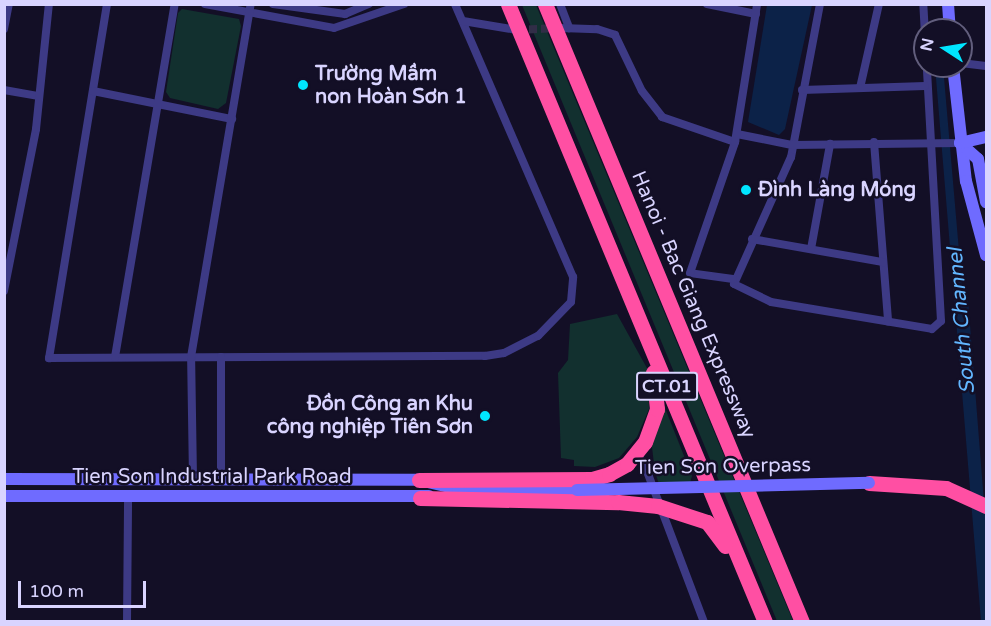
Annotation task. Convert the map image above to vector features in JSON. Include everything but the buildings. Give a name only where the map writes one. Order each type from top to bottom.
[{"type":"highway","name":"CT.01","points":[[508,4],[765,621]]},
{"type":"highway","name":"Hanoi - Bac Giang Expressway","points":[[545,4],[802,621]]},
{"type":"highway","points":[[419,480],[592,478],[609,474],[637,454],[657,409],[655,378],[583,205],[569,151]]},
{"type":"highway","points":[[735,462],[774,535],[810,621]]},
{"type":"highway","points":[[869,483],[927,485],[961,492],[987,506]]},
{"type":"highway","points":[[420,498],[618,502],[658,506],[690,514],[715,529],[757,621]]},
{"type":"main road","points":[[954,78],[960,143],[971,208],[987,255]]},
{"type":"main road","points":[[960,143],[987,137]]},
{"type":"main road","points":[[960,143],[978,159],[987,202]]},
{"type":"main road","points":[[128,478],[128,495]]},
{"type":"main road","name":"Tien Son Industrial Park Road","points":[[4,479],[419,480],[458,489]]},
{"type":"main road","name":"Tien Son Overpass","points":[[458,489],[577,490],[869,483]]},
{"type":"main road","name":"Tien Son Industrial Park Road","points":[[4,496],[420,498],[458,489]]},
{"type":"street","points":[[4,29],[9,4]]},
{"type":"street","points":[[4,291],[27,188],[49,4]]},
{"type":"street","points":[[107,4],[49,358],[485,356],[504,353],[538,336],[571,302],[573,277],[455,4]]},
{"type":"street","points":[[115,357],[176,4]]},
{"type":"street","points":[[205,4],[250,9],[334,28],[404,4]]},
{"type":"street","points":[[273,4],[331,9],[345,14],[369,4]]},
{"type":"street","points":[[560,4],[565,28],[615,35],[642,91],[662,117],[736,138],[792,146],[874,142],[960,143]]},
{"type":"street","points":[[707,4],[756,9],[736,138],[690,273],[733,279]]},
{"type":"street","points":[[820,4],[792,146],[733,279],[734,284],[771,302],[932,329],[941,321],[933,143],[925,86],[923,4]]},
{"type":"street","points":[[860,88],[879,4]]},
{"type":"street","points":[[193,478],[191,357],[250,9]]},
{"type":"street","points":[[331,9],[334,28]]},
{"type":"street","points":[[463,21],[517,30]]},
{"type":"street","points":[[802,90],[925,86]]},
{"type":"street","points":[[4,90],[38,96]]},
{"type":"street","points":[[93,91],[232,119]]},
{"type":"street","points":[[874,142],[888,321]]},
{"type":"street","points":[[811,249],[830,144]]},
{"type":"street","points":[[752,239],[883,261]]},
{"type":"street","points":[[221,357],[221,478]]},
{"type":"street","points":[[637,454],[645,466],[658,506],[704,621]]},
{"type":"street","points":[[127,621],[128,495]]},
{"type":"green space","points":[[522,5],[536,5],[793,621],[777,621]]},
{"type":"green space","points":[[182,9],[239,19],[241,26],[226,103],[218,109],[170,98],[166,92],[178,13]]},
{"type":"green space","points":[[617,314],[648,370],[649,409],[637,437],[619,458],[595,467],[574,466],[574,460],[561,458],[558,373],[568,360],[570,324]]},
{"type":"green space","points":[[663,403],[692,476],[690,483],[659,484],[652,447]]},
{"type":"water","points":[[767,5],[812,5],[785,129],[779,135],[748,122]]},
{"type":"water","name":"South Channel","points":[[936,78],[944,78],[962,286],[967,287],[986,528],[986,621],[981,621]]},
{"type":"tunnel","points":[[517,30],[558,28]]},
{"type":"place","name":"Trường Mầm non Hoàn Sơn 1","points":[[303,85]]},
{"type":"place","name":"Đình Làng Móng","points":[[746,190]]},
{"type":"place","name":"Đồn Công an Khu công nghiệp Tiên Sơn","points":[[485,416]]}]
